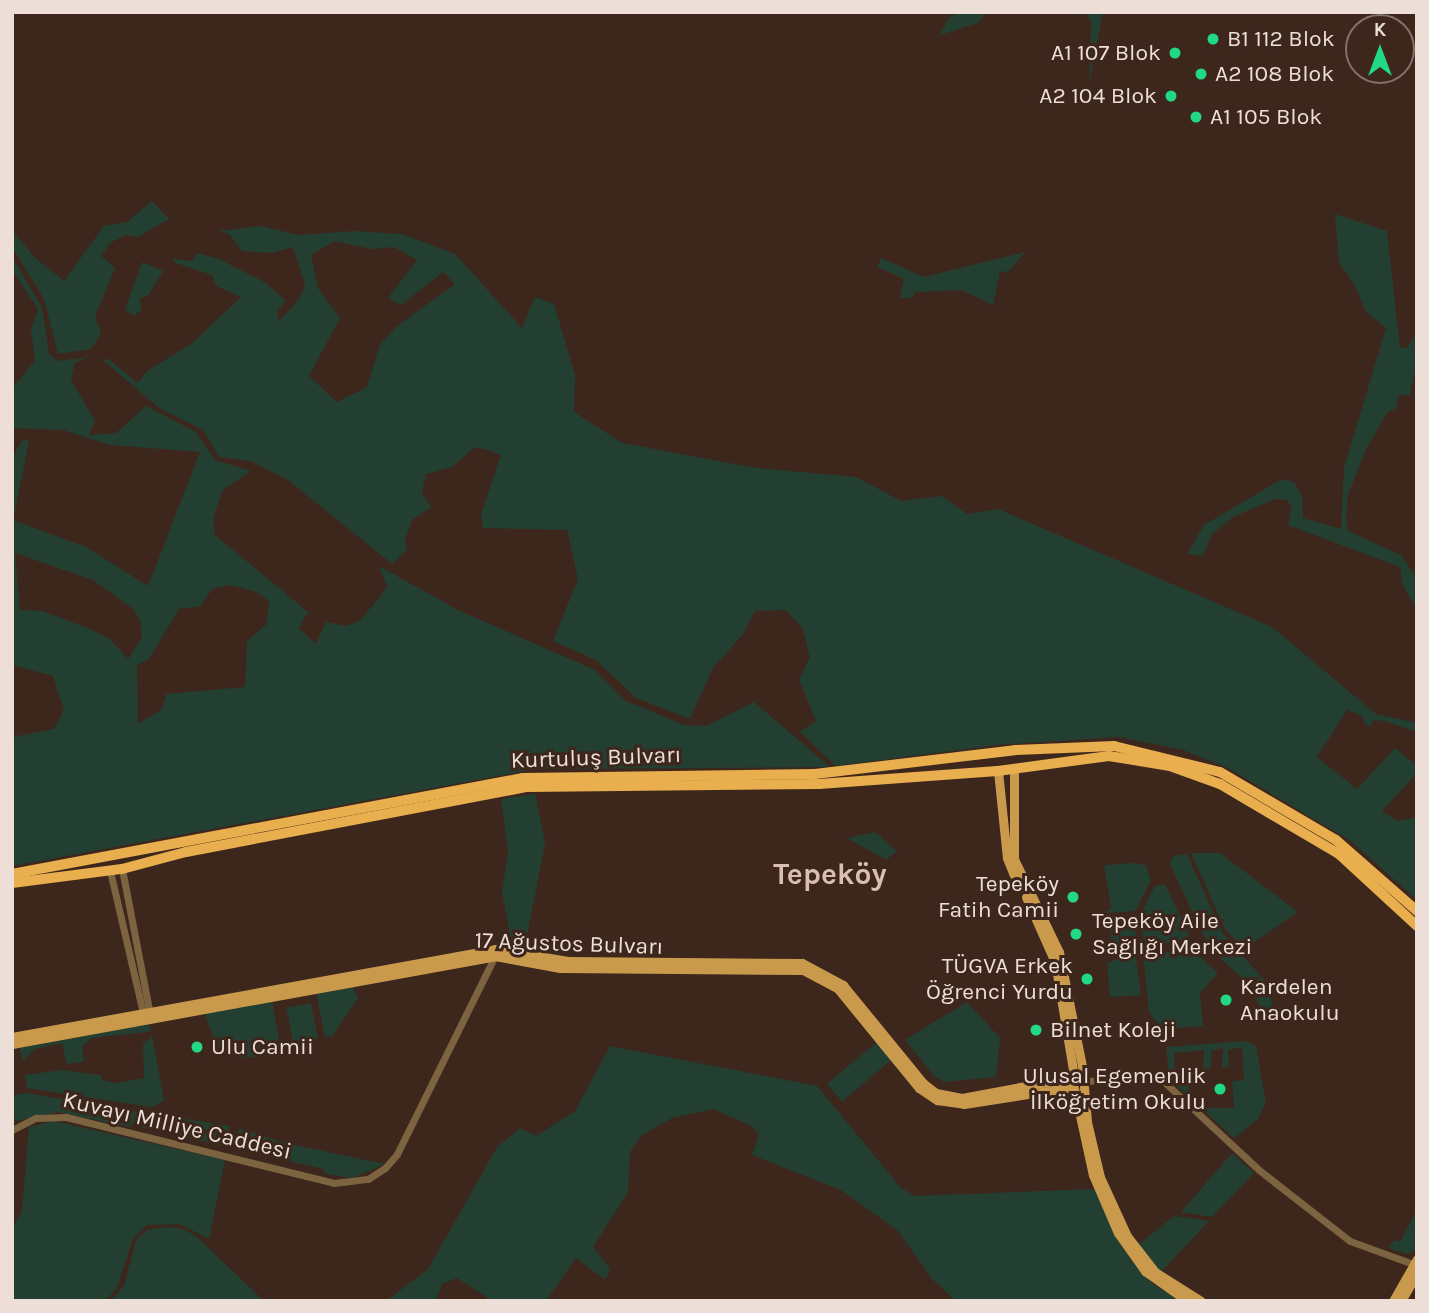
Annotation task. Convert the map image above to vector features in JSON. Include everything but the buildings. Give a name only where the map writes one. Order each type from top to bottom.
[{"type":"highway","points":[[1417,911],[1336,840],[1208,766],[1125,746],[1015,750],[1014,769],[1109,756],[1197,773],[1339,854],[1417,926]]},
{"type":"highway","name":"Kurtuluş Bulvarı","points":[[12,874],[113,852],[523,778],[815,774],[1015,750]]},
{"type":"highway","points":[[997,752],[998,771]]},
{"type":"highway","name":"Kurtuluş Bulvarı","points":[[12,883],[116,870],[186,852],[526,787],[819,784],[1014,769]]},
{"type":"highway","points":[[113,852],[116,870]]},
{"type":"highway","points":[[113,852],[116,870]]},
{"type":"main road","points":[[1014,769],[1014,859],[1059,952],[1093,1175],[1118,1233],[1145,1271],[1187,1301]]},
{"type":"main road","points":[[998,771],[1007,858],[1055,962],[1100,1177],[1127,1236],[1156,1272],[1201,1301]]},
{"type":"main road","name":"17 Ağustos Bulvarı","points":[[12,1044],[147,1016],[496,952],[568,961],[798,962],[823,971],[843,985],[923,1083],[936,1093],[962,1098],[1078,1082]]},
{"type":"main road","name":"17 Ağustos Bulvarı","points":[[12,1037],[147,1016]]},
{"type":"main road","points":[[1393,1301],[1416,1266]]},
{"type":"main road","points":[[1401,1301],[1416,1266]]},
{"type":"street","points":[[116,870],[147,1016]]},
{"type":"street","points":[[116,870],[147,1016]]},
{"type":"street","name":"Kuvayı Milliye Caddesi","points":[[12,1129],[36,1118],[66,1117],[334,1183],[368,1179],[391,1163],[496,952]]},
{"type":"street","points":[[1078,1082],[1160,1078],[1259,1170],[1350,1241],[1416,1266]]},
{"type":"green space","points":[[958,12],[986,12],[978,23],[940,35],[948,19]]},
{"type":"green space","points":[[1086,12],[1103,12],[1089,84],[1091,23]]},
{"type":"green space","points":[[152,201],[169,219],[138,237],[125,235],[110,243],[101,256],[115,268],[95,316],[101,334],[91,349],[58,354],[44,299],[12,247],[12,230],[34,257],[64,281],[104,226],[127,222]]},
{"type":"green space","points":[[1335,214],[1387,231],[1400,348],[1406,348],[1417,335],[1417,365],[1409,396],[1399,394],[1396,408],[1387,413],[1366,449],[1348,495],[1346,519],[1348,531],[1401,555],[1417,579],[1417,610],[1403,585],[1400,567],[1288,525],[1292,508],[1287,500],[1275,499],[1233,517],[1212,534],[1203,556],[1187,554],[1204,525],[1282,479],[1294,482],[1302,496],[1303,518],[1341,529],[1344,468],[1386,328],[1365,311],[1355,285],[1339,263]]},
{"type":"green space","points":[[260,226],[299,235],[354,231],[402,234],[455,254],[522,328],[535,297],[554,304],[575,375],[574,412],[622,443],[756,468],[856,477],[901,501],[942,496],[967,514],[998,509],[1272,627],[1376,714],[1417,723],[1417,732],[1384,721],[1374,720],[1370,727],[1364,723],[1363,716],[1347,710],[1317,757],[1357,789],[1395,748],[1417,766],[1417,773],[1382,811],[1398,821],[1417,817],[1417,900],[1351,841],[1228,768],[1183,750],[1119,737],[997,745],[836,766],[800,732],[816,721],[799,680],[810,657],[802,627],[785,610],[755,611],[744,633],[713,668],[690,719],[636,698],[596,660],[553,641],[578,579],[567,530],[483,528],[481,514],[501,455],[488,450],[475,447],[452,467],[426,474],[422,492],[431,507],[412,520],[405,540],[407,550],[392,564],[288,480],[251,461],[219,457],[203,430],[159,408],[104,361],[107,358],[138,383],[147,371],[191,344],[241,297],[216,286],[212,275],[173,262],[174,259],[191,261],[198,253],[219,259],[266,283],[286,301],[277,310],[279,321],[300,298],[305,285],[293,247],[272,253],[242,251],[229,234],[219,231]],"holes":[[[335,241],[371,249],[394,247],[417,260],[388,298],[401,305],[443,272],[455,284],[396,327],[380,344],[367,387],[337,402],[309,376],[340,318],[318,288],[311,255]]]},
{"type":"green space","points":[[1025,252],[1009,271],[1000,272],[993,305],[961,290],[915,292],[912,298],[900,298],[904,279],[877,267],[881,258],[924,277]]},
{"type":"green space","points":[[12,257],[42,307],[49,354],[58,361],[89,357],[75,363],[71,380],[95,421],[89,435],[116,433],[146,406],[196,432],[215,460],[251,471],[223,490],[213,518],[215,535],[308,612],[299,628],[316,644],[326,622],[347,626],[359,621],[374,604],[387,587],[379,566],[458,610],[595,670],[626,701],[684,725],[706,726],[754,702],[830,767],[536,769],[12,866],[12,737],[54,729],[64,710],[53,676],[12,665],[12,464],[15,452],[22,441],[29,440],[13,520],[86,547],[148,586],[200,452],[110,445],[63,430],[12,428],[12,388],[35,361],[31,329],[38,309],[12,270]],"holes":[[[15,553],[93,580],[133,609],[140,620],[142,638],[128,659],[111,640],[90,629],[43,611],[20,610]],[[230,585],[257,592],[269,601],[266,625],[247,641],[245,687],[166,694],[162,709],[138,724],[137,665],[149,659],[179,609],[201,606],[212,589]]]},
{"type":"green space","points":[[142,262],[163,271],[148,295],[140,299],[141,310],[134,316],[125,310]]},
{"type":"green space","points":[[535,794],[545,843],[526,941],[511,938],[502,893],[508,850],[501,799]]},
{"type":"green space","points":[[875,832],[897,851],[886,860],[847,838]]},
{"type":"green space","points":[[1191,853],[1220,853],[1298,912],[1244,949],[1225,929]]},
{"type":"green space","points":[[1187,854],[1223,934],[1267,983],[1276,1019],[1264,1020],[1253,987],[1224,962],[1202,933],[1170,864],[1173,856]]},
{"type":"green space","points":[[1104,865],[1146,865],[1151,881],[1135,911],[1105,913],[1111,908]]},
{"type":"green space","points":[[1165,884],[1189,935],[1184,942],[1144,944],[1141,913],[1155,886]]},
{"type":"green space","points":[[1134,916],[1137,945],[1112,947],[1109,919]]},
{"type":"green space","points":[[1193,950],[1218,973],[1200,993],[1203,1026],[1162,1029],[1149,1012],[1143,954]]},
{"type":"green space","points":[[1135,953],[1141,995],[1110,997],[1107,963]]},
{"type":"green space","points":[[352,985],[358,998],[332,1036],[325,1037],[316,992]]},
{"type":"green space","points":[[272,1000],[282,1054],[240,1058],[216,1046],[205,1013]]},
{"type":"green space","points":[[967,1002],[1000,1038],[996,1077],[944,1082],[934,1076],[905,1040]]},
{"type":"green space","points":[[311,1003],[318,1038],[293,1043],[286,1008]]},
{"type":"green space","points":[[149,1024],[151,1031],[91,1038],[82,1047],[84,1062],[67,1064],[62,1043],[35,1049],[23,1061],[20,1048]]},
{"type":"green space","points":[[152,1036],[164,1101],[152,1107],[27,1088],[25,1075],[62,1070],[101,1075],[102,1080],[115,1083],[144,1078],[143,1044]]},
{"type":"green space","points":[[1246,1041],[1256,1046],[1266,1103],[1258,1119],[1234,1138],[1171,1081],[1188,1086],[1190,1096],[1204,1108],[1234,1108],[1232,1081],[1244,1080],[1242,1047],[1228,1050],[1229,1067],[1222,1068],[1223,1048],[1211,1051],[1211,1068],[1203,1069],[1204,1050],[1174,1053],[1175,1072],[1169,1073],[1166,1047]]},
{"type":"green space","points":[[877,1042],[892,1060],[842,1101],[827,1084]]},
{"type":"green space","points":[[610,1046],[817,1086],[901,1188],[915,1196],[1094,1189],[1131,1260],[1152,1283],[1181,1301],[956,1301],[932,1279],[898,1231],[841,1190],[752,1155],[759,1135],[752,1126],[713,1109],[672,1118],[642,1135],[630,1152],[628,1192],[593,1247],[610,1269],[605,1280],[576,1258],[546,1301],[484,1301],[487,1297],[457,1278],[442,1284],[436,1301],[386,1301],[428,1269],[497,1147],[520,1128],[536,1136],[575,1111]]},
{"type":"green space","points":[[27,1093],[147,1113],[129,1127],[58,1112],[17,1121],[12,1115],[12,1096]]},
{"type":"green space","points":[[154,1114],[230,1126],[225,1146],[138,1127]]},
{"type":"green space","points":[[53,1121],[225,1160],[209,1239],[180,1224],[147,1225],[133,1238],[117,1288],[105,1301],[12,1301],[12,1229],[22,1211],[29,1127]]},
{"type":"green space","points":[[239,1128],[285,1143],[385,1164],[352,1178],[325,1174],[323,1169],[234,1148]]},
{"type":"green space","points":[[1232,1153],[1254,1173],[1212,1217],[1181,1212]]},
{"type":"green space","points":[[1417,1209],[1417,1250],[1407,1254],[1389,1248],[1394,1240],[1400,1242]]},
{"type":"green space","points":[[1174,1216],[1209,1221],[1161,1272],[1137,1246]]},
{"type":"green space","points":[[167,1227],[184,1229],[198,1238],[264,1301],[110,1301],[124,1286],[136,1240],[147,1230]]},
{"type":"place","name":"B1 112 Blok","points":[[1213,39]]},
{"type":"place","name":"A1 107 Blok","points":[[1175,53]]},
{"type":"place","name":"A2 108 Blok","points":[[1201,74]]},
{"type":"place","name":"A2 104 Blok","points":[[1171,96]]},
{"type":"place","name":"A1 105 Blok","points":[[1196,117]]},
{"type":"place","name":"Tepeköy Fatih Camii","points":[[1073,897]]},
{"type":"place","name":"Tepeköy Aile Sağlığı Merkezi","points":[[1076,934]]},
{"type":"place","name":"TÜGVA Erkek Öğrenci Yurdu","points":[[1087,979]]},
{"type":"place","name":"Kardelen Anaokulu","points":[[1226,1000]]},
{"type":"place","name":"Bilnet Koleji","points":[[1036,1030]]},
{"type":"place","name":"Ulu Camii","points":[[197,1047]]},
{"type":"place","name":"Ulusal Egemenlik İlköğretim Okulu","points":[[1220,1089]]},
{"type":"district","name":"Tepeköy","points":[[830,874]]}]
